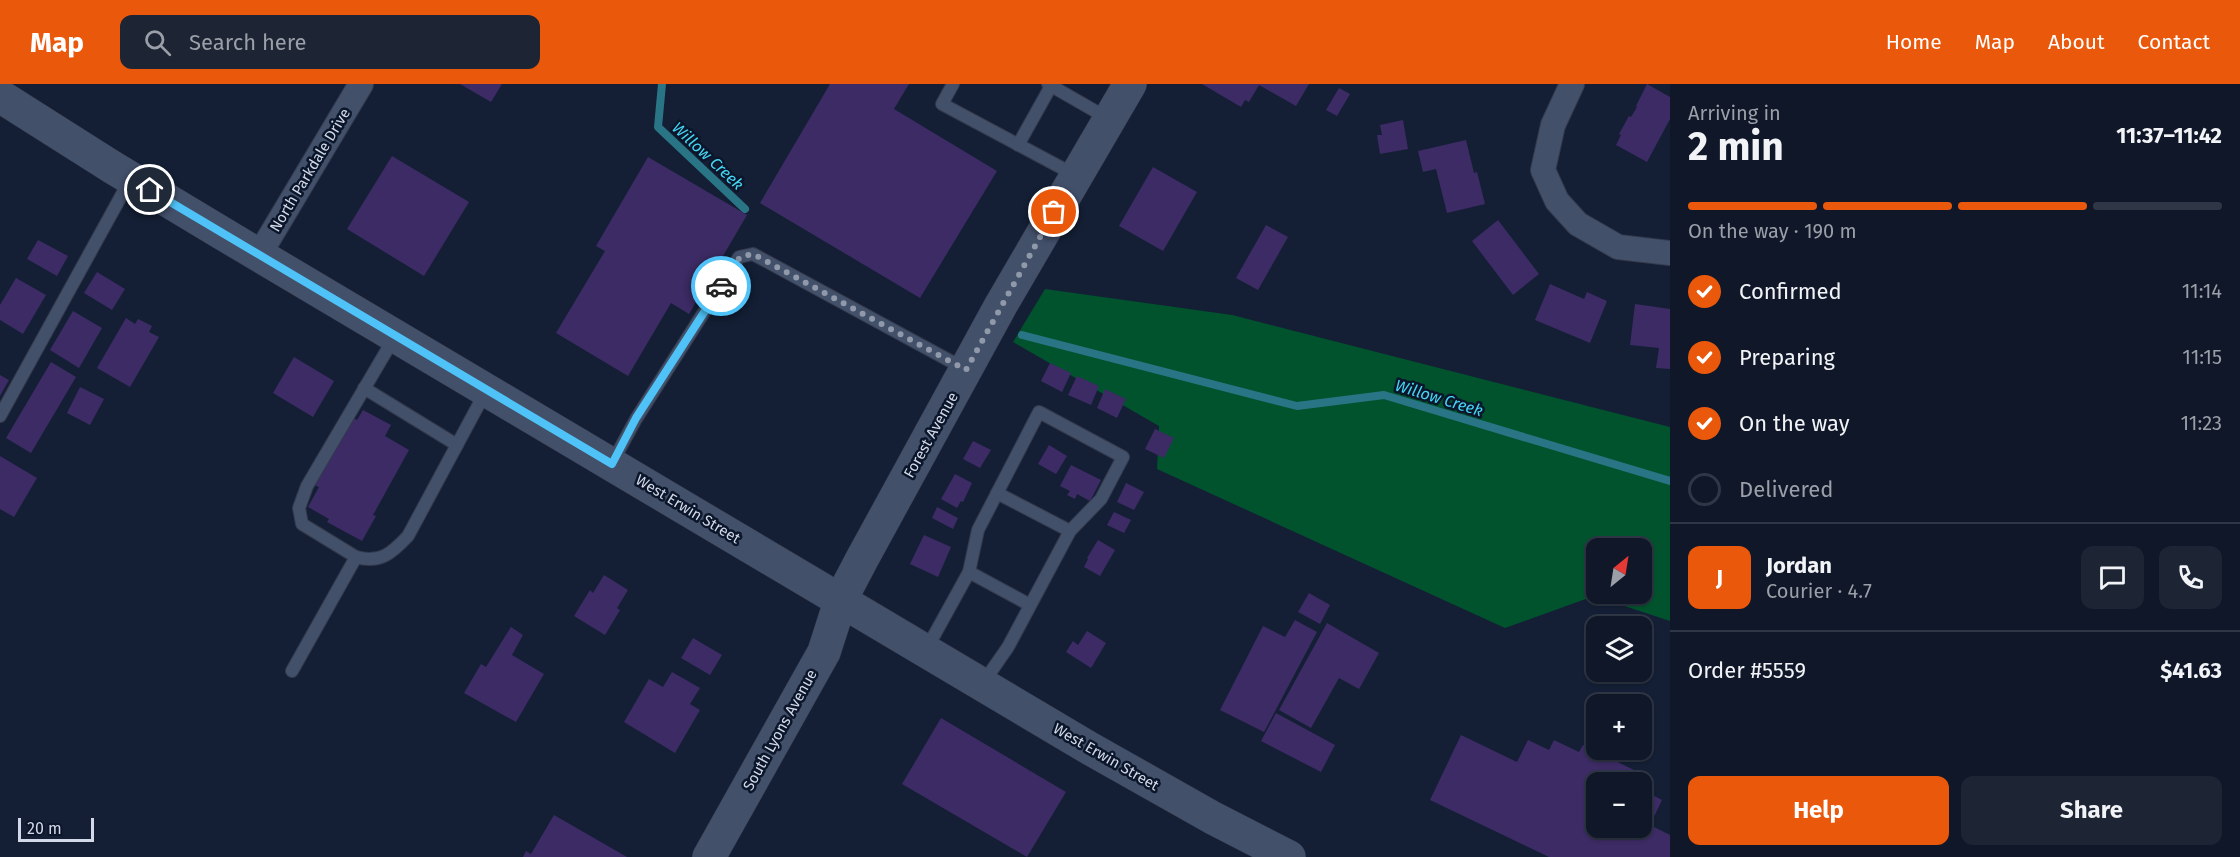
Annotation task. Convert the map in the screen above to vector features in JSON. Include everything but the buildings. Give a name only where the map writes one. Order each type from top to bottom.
[{"type":"main road","name":"Forest Avenue","points":[[841,599],[966,370],[1130,84]]},
{"type":"main road","name":"West Erwin Street","points":[[0,96],[121,173],[982,684],[1152,784],[1289,857]]},
{"type":"main road","points":[[0,125],[121,173]]},
{"type":"main road","name":"South Lyons Avenue","points":[[709,857],[824,652],[841,599]]},
{"type":"street","name":"North Parkdale Drive","points":[[259,255],[361,84]]},
{"type":"street","points":[[1572,84],[1553,125],[1543,170],[1557,201],[1578,225],[1618,247],[1670,253]]},
{"type":"lane","points":[[953,84],[942,104],[1076,175]]},
{"type":"lane","points":[[1018,145],[1049,85],[1109,119]]},
{"type":"lane","points":[[0,416],[121,173]]},
{"type":"lane","points":[[612,464],[636,418],[740,257],[753,254],[966,370]]},
{"type":"lane","points":[[396,336],[307,486],[299,508],[302,524],[356,557],[369,561],[393,552],[408,536],[486,390]]},
{"type":"lane","points":[[364,388],[457,445]]},
{"type":"lane","points":[[926,650],[969,572],[978,530],[1039,412],[1123,457],[1101,499],[1070,531],[1008,647],[982,684]]},
{"type":"lane","points":[[997,493],[1070,531]]},
{"type":"lane","points":[[292,671],[356,557]]},
{"type":"lane","points":[[969,572],[1030,605]]},
{"type":"green space","points":[[1045,289],[1232,315],[1670,427],[1670,621],[1618,604],[1652,604],[1652,538],[1586,538],[1586,599],[1505,628],[1157,469],[1159,426],[1013,342]]},
{"type":"waterway","name":"Willow Creek","points":[[662,84],[658,127],[745,209]]},
{"type":"waterway","name":"Willow Creek","points":[[1022,335],[1297,406],[1384,395],[1670,481]]},
{"type":"way so far","points":[[721,286],[740,257],[753,254],[966,370],[1054,212]]},
{"type":"route","points":[[150,190],[612,464],[636,418],[721,286]]}]
